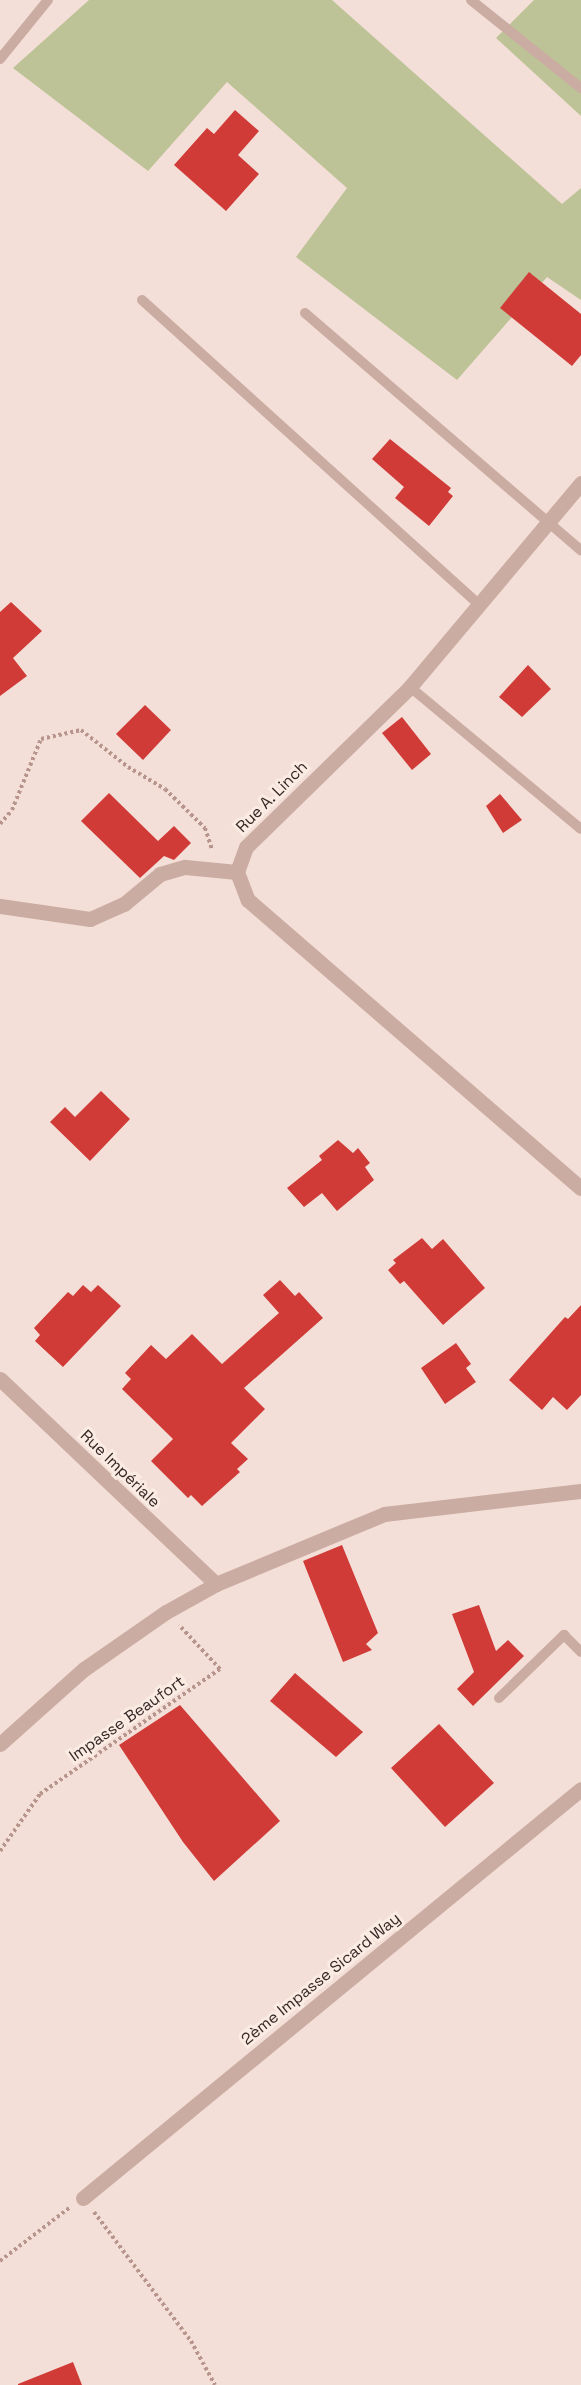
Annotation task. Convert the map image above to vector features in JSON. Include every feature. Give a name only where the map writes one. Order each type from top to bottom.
[{"type":"street","name":"Rue A. Linch","points":[[237,872],[246,847],[410,687],[581,483]]},
{"type":"street","points":[[0,906],[90,919],[124,904],[160,874],[185,867],[237,872],[248,900],[581,1188]]},
{"type":"street","name":"Rue Impériale","points":[[0,1379],[216,1584]]},
{"type":"street","points":[[0,1744],[84,1669],[166,1612],[216,1584],[384,1514],[581,1491]]},
{"type":"street","name":"2ème Impasse Sicard Way","points":[[83,2198],[581,1789]]},
{"type":"lane","points":[[0,59],[48,0]]},
{"type":"lane","points":[[471,0],[581,88]]},
{"type":"lane","points":[[142,300],[478,604]]},
{"type":"lane","points":[[305,313],[581,550]]},
{"type":"lane","points":[[410,687],[581,829]]},
{"type":"lane","points":[[499,1698],[564,1635],[581,1652]]},
{"type":"path","points":[[0,824],[12,810],[41,739],[81,730],[128,767],[165,789],[205,828],[219,870]]},
{"type":"path","name":"Impasse Beaufort","points":[[0,1851],[39,1794],[220,1669],[166,1612]]},
{"type":"path","points":[[0,2261],[83,2198],[191,2341],[215,2385]]},
{"type":"green space","points":[[89,0],[332,0],[562,204],[581,188],[581,300],[547,277],[457,380],[296,257],[347,188],[227,82],[148,171],[13,68]]},
{"type":"green space","points":[[534,0],[581,0],[581,116],[496,38]]},
{"type":"building","points":[[235,110],[259,131],[238,155],[259,174],[226,211],[174,165],[207,128],[214,134]]},
{"type":"building","points":[[529,272],[581,314],[581,355],[572,366],[500,308]]},
{"type":"building","points":[[390,439],[451,488],[448,492],[453,496],[429,526],[395,498],[404,487],[372,459]]},
{"type":"building","points":[[11,602],[42,631],[13,658],[27,676],[0,696],[0,612]]},
{"type":"building","points":[[528,665],[551,689],[522,717],[499,697]]},
{"type":"building","points":[[145,705],[171,730],[143,760],[116,734]]},
{"type":"building","points":[[402,717],[431,754],[412,770],[382,733]]},
{"type":"building","points":[[109,793],[158,841],[174,826],[191,843],[174,860],[164,856],[140,878],[81,821]]},
{"type":"building","points":[[500,794],[522,820],[503,833],[486,806]]},
{"type":"building","points":[[101,1091],[130,1119],[90,1161],[50,1122],[65,1107],[75,1117]]},
{"type":"building","points":[[338,1140],[353,1153],[358,1148],[370,1163],[365,1167],[374,1180],[337,1211],[322,1193],[304,1207],[287,1188],[322,1160],[319,1156]]},
{"type":"building","points":[[422,1238],[432,1249],[443,1239],[485,1288],[443,1325],[404,1281],[400,1284],[388,1270],[396,1263],[393,1260]]},
{"type":"building","points":[[280,1280],[295,1296],[299,1292],[323,1318],[244,1388],[265,1409],[231,1443],[248,1459],[237,1469],[240,1472],[202,1506],[191,1495],[188,1498],[151,1461],[173,1439],[122,1389],[131,1379],[125,1373],[151,1345],[166,1359],[192,1334],[222,1364],[279,1313],[263,1295]]},
{"type":"building","points":[[83,1285],[91,1292],[98,1285],[121,1306],[63,1367],[35,1341],[40,1335],[34,1328],[68,1292],[73,1296]]},
{"type":"building","points":[[581,1305],[581,1395],[567,1410],[553,1397],[542,1410],[509,1380],[565,1317],[568,1319]]},
{"type":"building","points":[[456,1343],[471,1364],[466,1368],[476,1382],[445,1404],[421,1368]]},
{"type":"building","points":[[342,1545],[378,1633],[366,1644],[372,1650],[343,1662],[303,1561]]},
{"type":"building","points":[[479,1605],[496,1651],[508,1640],[524,1656],[473,1706],[457,1689],[474,1672],[452,1614]]},
{"type":"building","points":[[295,1673],[363,1732],[336,1757],[270,1701]]},
{"type":"building","points":[[180,1705],[280,1821],[214,1881],[183,1842],[119,1745]]},
{"type":"building","points":[[439,1724],[494,1783],[445,1827],[391,1768]]},
{"type":"building","points":[[73,2362],[82,2385],[18,2385],[18,2384]]}]
